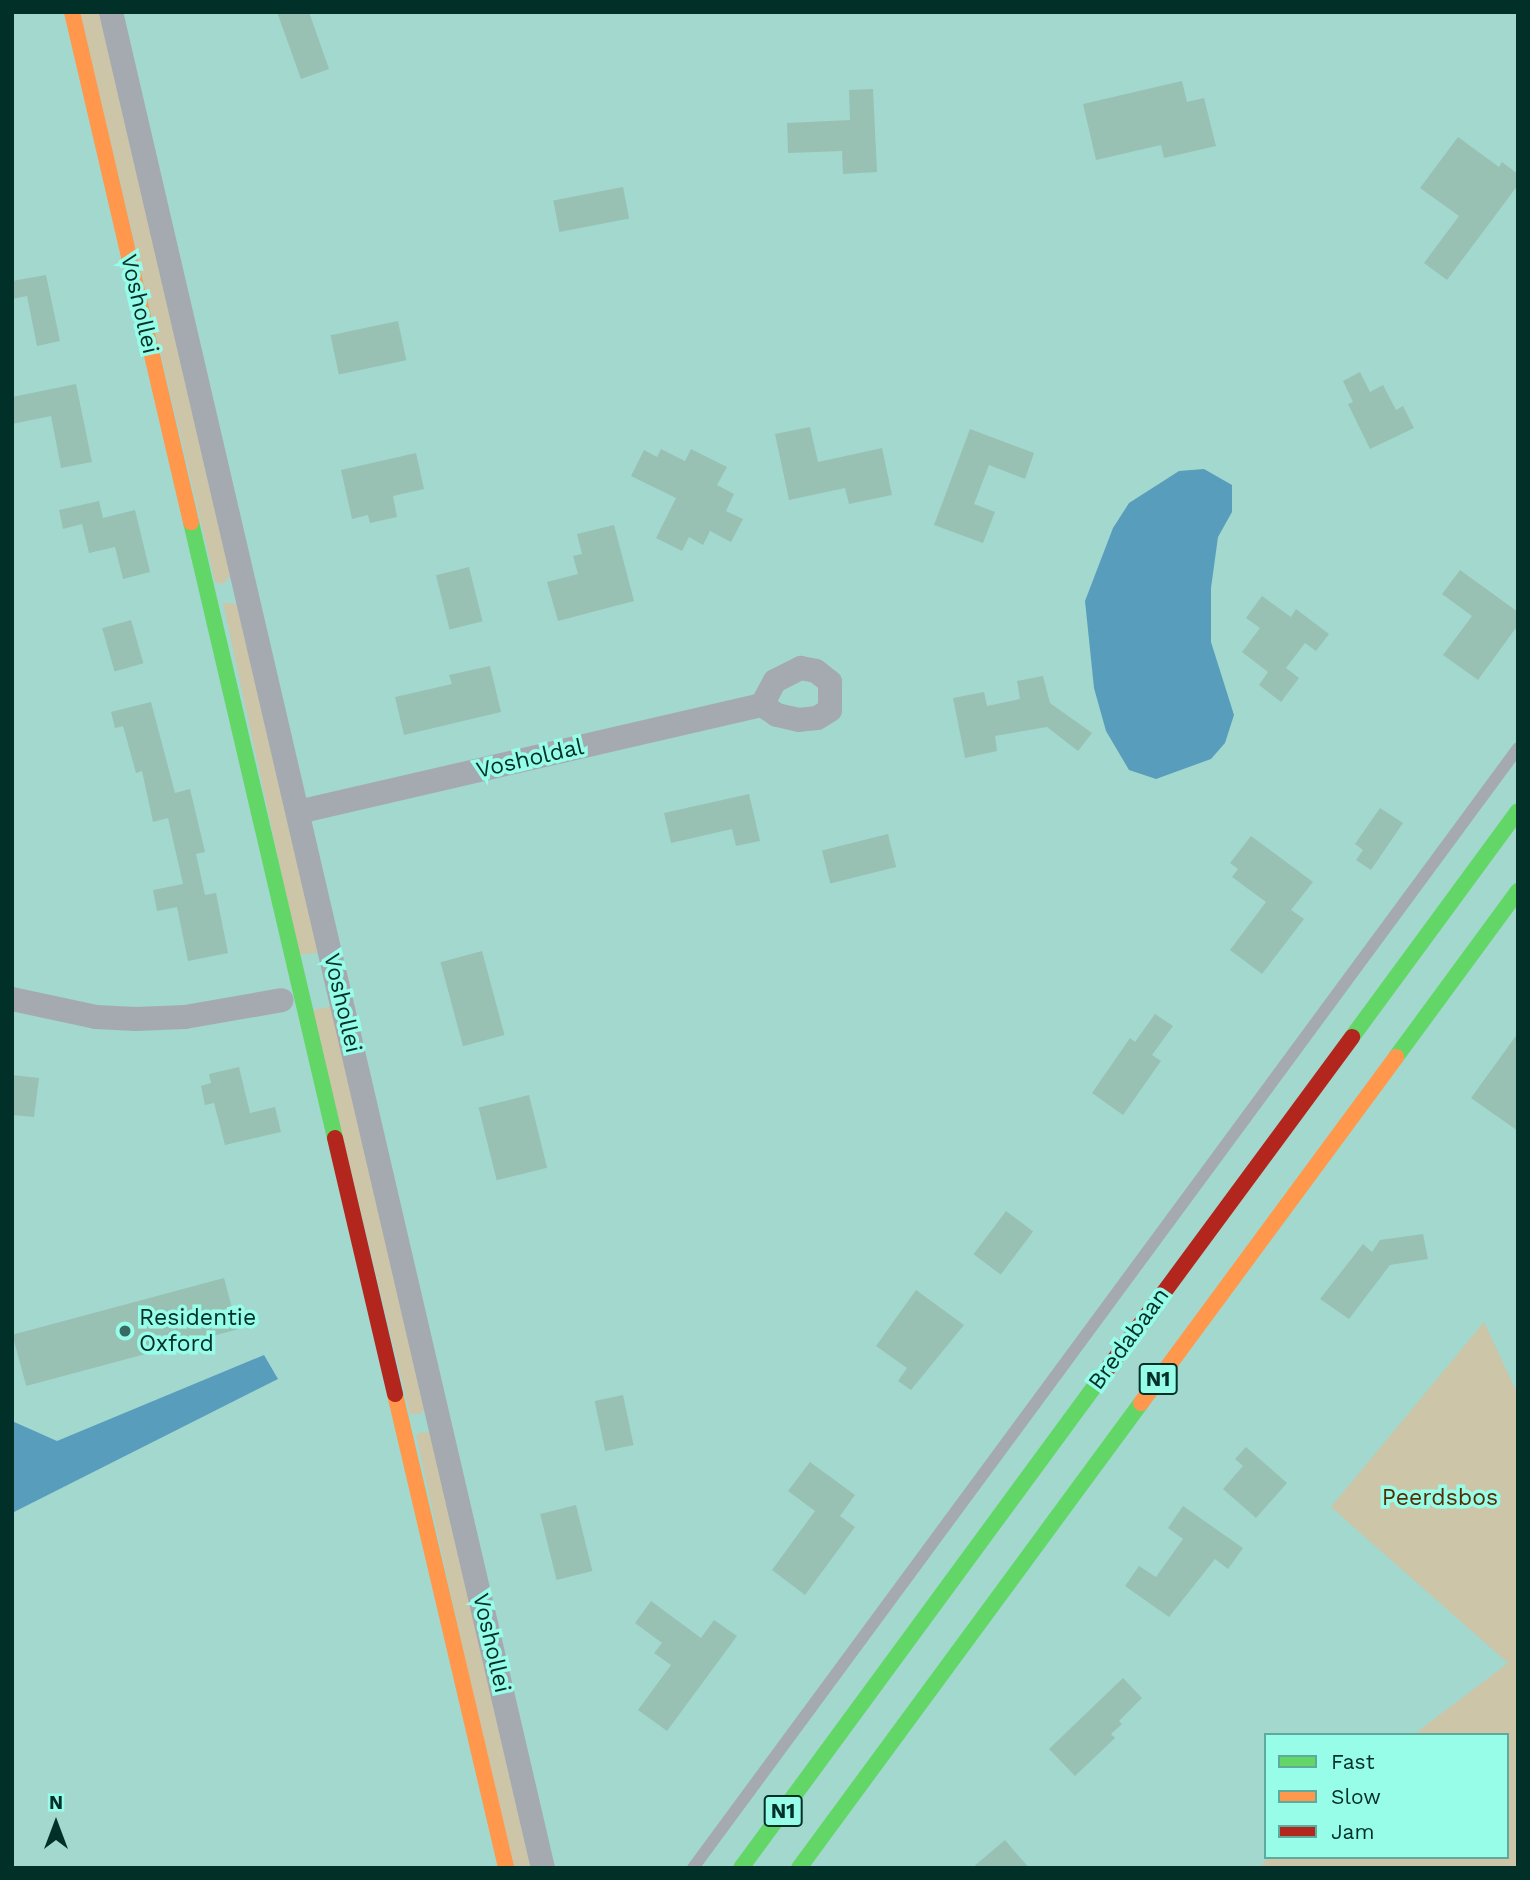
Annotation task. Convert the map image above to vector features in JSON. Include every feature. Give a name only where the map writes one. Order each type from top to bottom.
[{"type":"main road","name":"Voshollei","points":[[72,12],[506,1868]]},
{"type":"main road","name":"Bredabaan","points":[[741,1868],[1518,811]]},
{"type":"main road","name":"Bredabaan","points":[[799,1868],[1518,891]]},
{"type":"street","name":"Voshollei","points":[[111,12],[543,1868]]},
{"type":"street","points":[[207,596],[243,588]]},
{"type":"street","name":"Vosholdal","points":[[298,812],[762,705]]},
{"type":"street","points":[[12,999],[96,1017],[136,1019],[186,1017],[282,1000]]},
{"type":"street","points":[[402,1426],[440,1418]]},
{"type":"lane","points":[[693,1868],[1518,748]]},
{"type":"green space","points":[[80,12],[103,12],[233,573],[223,584],[215,582]]},
{"type":"green space","points":[[223,603],[237,604],[322,952],[299,955]]},
{"type":"green space","points":[[334,1006],[425,1409],[420,1414],[410,1414],[312,1010]]},
{"type":"green space","name":"Peerdsbos","points":[[1484,1322],[1518,1395],[1518,1868],[1258,1868],[1268,1859],[1509,1859],[1509,1733],[1416,1733],[1508,1663],[1331,1507]]},
{"type":"green space","points":[[422,1432],[431,1433],[535,1868],[511,1868],[416,1435]]},
{"type":"water","points":[[1204,469],[1232,485],[1232,512],[1218,537],[1211,588],[1211,642],[1234,715],[1225,743],[1211,759],[1156,779],[1129,770],[1106,731],[1094,688],[1085,601],[1113,528],[1129,503],[1179,471]]},
{"type":"water","points":[[264,1355],[278,1379],[12,1513],[12,1421],[57,1441]]},
{"type":"building","points":[[277,12],[309,12],[329,69],[301,79]]},
{"type":"building","points":[[1182,81],[1187,102],[1204,98],[1216,146],[1164,158],[1161,145],[1096,160],[1083,104]]},
{"type":"building","points":[[873,89],[877,172],[843,174],[842,151],[788,153],[787,123],[850,120],[849,90]]},
{"type":"building","points":[[1458,137],[1499,167],[1502,162],[1518,174],[1518,185],[1447,280],[1424,263],[1459,216],[1420,188]]},
{"type":"building","points":[[623,187],[629,218],[559,232],[553,201]]},
{"type":"building","points":[[46,275],[60,341],[37,346],[27,296],[12,299],[12,281]]},
{"type":"building","points":[[398,321],[406,360],[339,374],[331,335]]},
{"type":"building","points":[[1360,372],[1370,392],[1383,385],[1396,410],[1403,406],[1414,428],[1370,449],[1348,404],[1353,402],[1343,381]]},
{"type":"building","points":[[76,384],[92,462],[61,468],[51,416],[12,424],[12,397]]},
{"type":"building","points":[[810,427],[818,462],[882,448],[892,495],[849,504],[845,488],[789,500],[775,434]]},
{"type":"building","points":[[970,429],[1034,453],[1025,479],[989,465],[974,504],[995,512],[983,543],[934,525]]},
{"type":"building","points":[[661,449],[685,461],[691,449],[727,467],[717,485],[734,494],[726,511],[743,519],[731,542],[710,531],[703,545],[689,537],[682,551],[656,538],[676,498],[631,476],[644,450],[657,457]]},
{"type":"building","points":[[416,453],[424,489],[393,496],[397,517],[370,523],[368,515],[352,519],[341,470]]},
{"type":"building","points":[[99,501],[103,518],[135,510],[150,572],[123,579],[115,547],[89,553],[82,524],[63,529],[59,510]]},
{"type":"building","points":[[614,525],[634,601],[558,621],[547,582],[578,574],[573,556],[582,554],[577,534]]},
{"type":"building","points":[[469,567],[483,621],[450,630],[436,575]]},
{"type":"building","points":[[1460,570],[1518,612],[1518,625],[1478,680],[1443,655],[1472,616],[1442,594]]},
{"type":"building","points":[[1262,596],[1291,617],[1296,609],[1329,634],[1316,651],[1305,643],[1286,668],[1299,678],[1281,702],[1259,685],[1268,672],[1242,652],[1260,628],[1246,618]]},
{"type":"building","points":[[131,620],[143,663],[115,672],[102,628]]},
{"type":"building","points":[[490,666],[501,712],[404,735],[395,697],[452,684],[449,675]]},
{"type":"building","points":[[1043,676],[1050,703],[1092,733],[1078,751],[1047,727],[995,736],[997,751],[965,758],[953,698],[984,692],[987,706],[1020,699],[1017,681]]},
{"type":"building","points":[[151,702],[175,793],[190,789],[205,852],[196,854],[205,895],[216,893],[228,953],[188,961],[177,907],[157,911],[153,890],[183,884],[168,818],[153,822],[142,771],[136,773],[123,726],[115,728],[111,712]]},
{"type":"building","points":[[749,794],[760,841],[736,846],[732,829],[671,843],[664,813]]},
{"type":"building","points":[[1380,808],[1403,823],[1371,870],[1356,860],[1363,850],[1355,844]]},
{"type":"building","points":[[888,834],[896,867],[830,883],[822,850]]},
{"type":"building","points":[[1251,836],[1313,882],[1291,910],[1304,919],[1262,974],[1230,950],[1266,902],[1232,877],[1238,869],[1230,863]]},
{"type":"building","points":[[482,951],[505,1035],[463,1046],[440,962]]},
{"type":"building","points":[[1155,1014],[1173,1026],[1152,1055],[1161,1061],[1123,1115],[1092,1093],[1130,1038],[1135,1042]]},
{"type":"building","points":[[1518,1033],[1518,1131],[1471,1098]]},
{"type":"building","points":[[239,1067],[250,1113],[275,1107],[281,1132],[225,1145],[214,1103],[205,1105],[201,1086],[211,1083],[209,1074]]},
{"type":"building","points":[[12,1075],[39,1078],[34,1117],[12,1115]]},
{"type":"building","points":[[529,1095],[547,1168],[497,1180],[479,1108]]},
{"type":"building","points":[[1006,1211],[1033,1231],[1001,1275],[974,1254]]},
{"type":"building","points":[[1423,1234],[1428,1259],[1390,1265],[1349,1319],[1320,1299],[1363,1244],[1372,1252],[1380,1240]]},
{"type":"building","name":"Residentie Oxford","points":[[224,1278],[238,1329],[26,1386],[12,1335]]},
{"type":"building","points":[[916,1290],[964,1325],[911,1390],[898,1381],[907,1368],[876,1346]]},
{"type":"building","points":[[623,1395],[634,1445],[605,1451],[595,1401]]},
{"type":"building","points":[[1246,1447],[1287,1483],[1256,1518],[1223,1489],[1243,1466],[1235,1459]]},
{"type":"building","points":[[810,1462],[855,1495],[840,1516],[855,1527],[805,1595],[772,1570],[815,1511],[788,1491]]},
{"type":"building","points":[[576,1505],[592,1571],[557,1580],[540,1514]]},
{"type":"building","points":[[1183,1506],[1243,1548],[1228,1569],[1215,1559],[1169,1617],[1125,1586],[1139,1566],[1156,1577],[1183,1539],[1168,1528]]},
{"type":"building","points":[[651,1601],[701,1638],[714,1620],[737,1636],[667,1731],[638,1710],[671,1665],[654,1653],[662,1643],[635,1623]]},
{"type":"building","points":[[1123,1678],[1142,1698],[1119,1721],[1122,1724],[1111,1734],[1115,1738],[1075,1776],[1049,1749]]},
{"type":"building","points":[[1005,1840],[1029,1868],[972,1868]]},
{"type":"traffic: fast","points":[[191,522],[335,1138]]},
{"type":"traffic: fast","points":[[1352,1037],[1518,811]]},
{"type":"traffic: fast","points":[[1396,1057],[1518,891]]},
{"type":"traffic: fast","points":[[741,1868],[1100,1379]]},
{"type":"traffic: fast","points":[[799,1868],[1141,1403]]},
{"type":"traffic: slow","points":[[72,12],[191,522]]},
{"type":"traffic: slow","points":[[1141,1403],[1396,1057]]},
{"type":"traffic: slow","points":[[395,1394],[506,1868]]},
{"type":"traffic: jam","points":[[1100,1379],[1352,1037]]},
{"type":"traffic: jam","points":[[335,1138],[395,1394]]},
{"type":"place","name":"Residentie Oxford","points":[[125,1331]]}]
